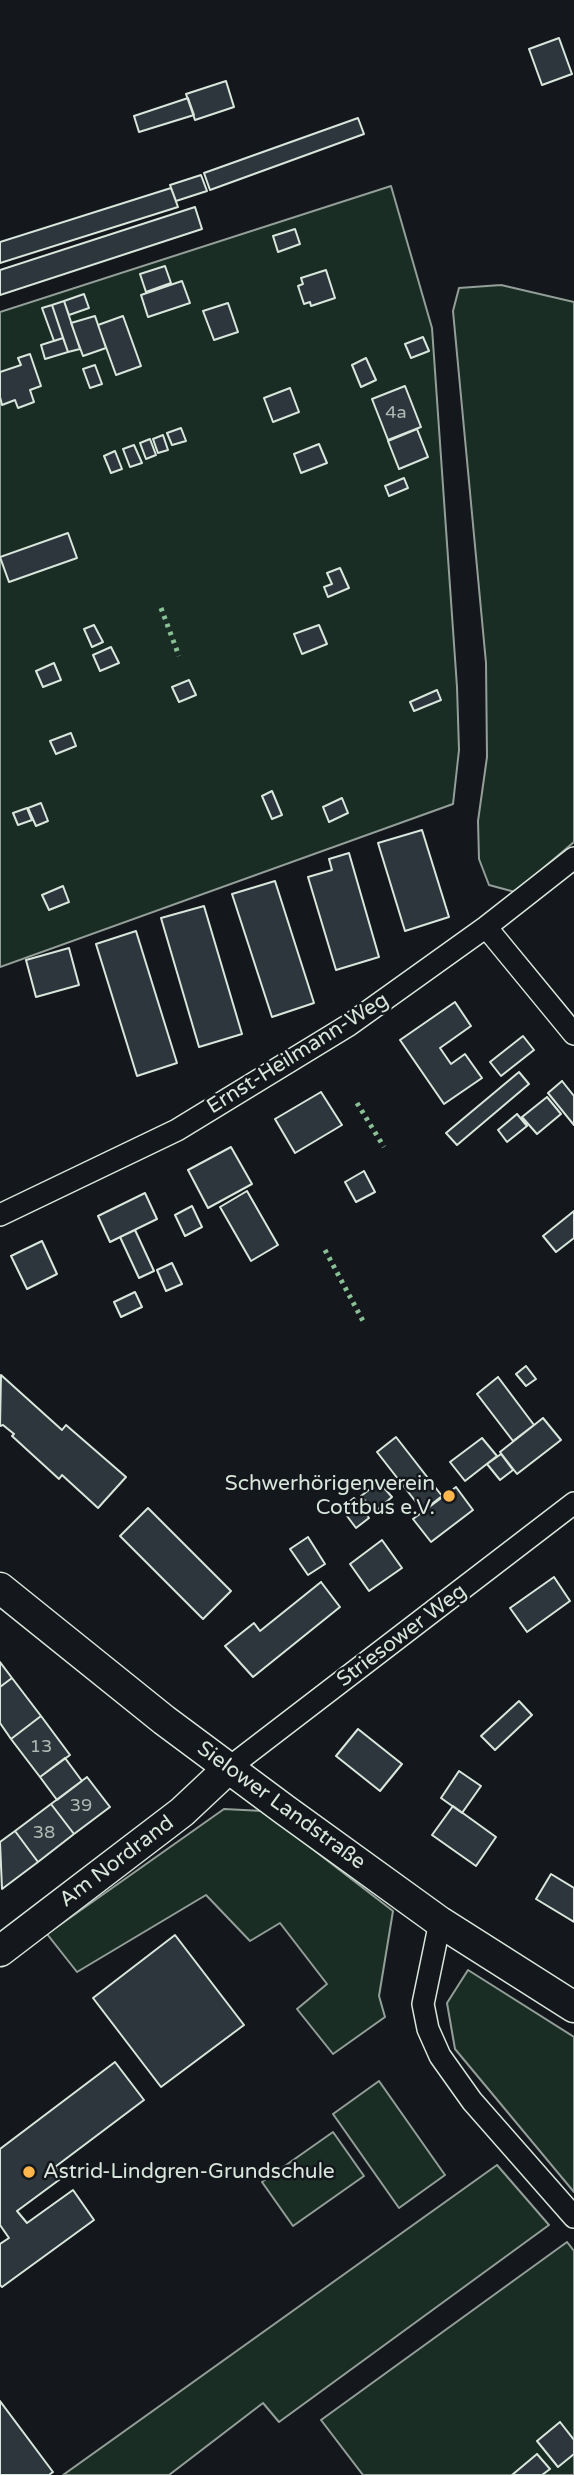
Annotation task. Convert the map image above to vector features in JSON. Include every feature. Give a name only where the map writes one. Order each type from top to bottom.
[{"type":"main road","name":"Sielower Landstraße","points":[[0,1588],[164,1720],[440,1922],[574,2007]]},
{"type":"main road","name":"Am Nordrand","points":[[0,1951],[182,1812],[230,1768]]},
{"type":"street","name":"Ernst-Heilmann-Weg","points":[[0,1215],[177,1130],[349,1026],[486,927],[574,858]]},
{"type":"street","points":[[486,927],[574,1034]]},
{"type":"street","name":"Striesower Weg","points":[[230,1768],[574,1503]]},
{"type":"street","points":[[440,1922],[423,2004],[428,2029],[440,2056],[472,2101],[574,2217]]},
{"type":"green space","points":[[391,186],[432,328],[457,687],[459,750],[453,804],[0,967],[0,312]]},
{"type":"green space","points":[[501,285],[574,302],[574,842],[515,892],[489,885],[479,859],[478,821],[487,757],[486,663],[453,311],[459,288]]},
{"type":"green space","points":[[224,1809],[263,1811],[393,1911],[379,1996],[385,2017],[333,2054],[297,2009],[327,1984],[280,1923],[250,1941],[206,1895],[77,1972],[47,1934]]},
{"type":"green space","points":[[468,1970],[574,2037],[574,2192],[455,2049],[447,2003]]},
{"type":"green space","points":[[379,2081],[445,2175],[399,2208],[333,2114]]},
{"type":"green space","points":[[333,2132],[364,2176],[293,2226],[262,2182]]},
{"type":"green space","points":[[497,2165],[549,2225],[279,2422],[263,2403],[169,2475],[63,2475]]},
{"type":"green space","points":[[567,2242],[574,2251],[574,2475],[363,2475],[321,2420]]},
{"type":"building","points":[[559,38],[572,74],[542,85],[529,49]]},
{"type":"building","points":[[226,81],[234,107],[195,120],[186,94]]},
{"type":"building","points":[[188,98],[194,115],[139,132],[134,116]]},
{"type":"building","points":[[358,118],[364,134],[210,190],[204,173]]},
{"type":"building","points":[[201,175],[207,191],[176,201],[170,185]]},
{"type":"building","points":[[171,188],[178,207],[0,263],[0,242]]},
{"type":"building","points":[[195,207],[202,229],[0,295],[0,270]]},
{"type":"building","points":[[295,229],[300,244],[278,252],[273,236]]},
{"type":"building","points":[[165,266],[171,283],[146,292],[140,274]]},
{"type":"building","points":[[326,270],[335,298],[311,306],[310,302],[304,304],[298,286],[303,284],[301,278]]},
{"type":"building","points":[[182,281],[190,303],[148,317],[141,295]]},
{"type":"building","points":[[84,294],[89,308],[69,315],[64,301]]},
{"type":"building","points":[[64,301],[80,349],[68,352],[52,305]]},
{"type":"building","points":[[228,303],[238,332],[214,340],[203,311]]},
{"type":"building","points":[[52,305],[63,338],[54,341],[42,308]]},
{"type":"building","points":[[95,316],[106,348],[83,356],[71,323]]},
{"type":"building","points":[[123,316],[141,366],[116,375],[98,325]]},
{"type":"building","points":[[423,337],[429,351],[411,358],[405,344]]},
{"type":"building","points":[[63,338],[68,352],[45,359],[41,345]]},
{"type":"building","points":[[30,354],[41,386],[30,390],[34,402],[18,408],[15,400],[2,405],[0,372],[21,365],[18,358]]},
{"type":"building","points":[[366,358],[376,380],[361,387],[352,365]]},
{"type":"building","points":[[95,365],[102,384],[90,388],[83,369]]},
{"type":"building","points":[[405,386],[421,427],[388,440],[372,399]]},
{"type":"building","points":[[290,388],[299,412],[273,422],[264,398]]},
{"type":"building","points":[[181,428],[186,441],[172,445],[167,433]]},
{"type":"building","points":[[417,429],[428,457],[399,469],[388,441]]},
{"type":"building","points":[[163,435],[168,450],[158,453],[153,439]]},
{"type":"building","points":[[150,439],[156,455],[146,459],[140,443]]},
{"type":"building","points":[[319,444],[327,463],[301,473],[294,454]]},
{"type":"building","points":[[134,445],[142,463],[130,467],[123,449]]},
{"type":"building","points":[[115,451],[122,469],[111,473],[104,456]]},
{"type":"building","points":[[404,478],[408,488],[389,496],[385,486]]},
{"type":"building","points":[[68,533],[77,558],[9,582],[0,557]]},
{"type":"building","points":[[340,568],[349,588],[328,597],[324,587],[332,584],[327,573]]},
{"type":"building","points":[[94,625],[103,642],[92,647],[84,629]]},
{"type":"building","points":[[319,625],[327,644],[302,654],[294,634]]},
{"type":"building","points":[[111,647],[119,663],[100,671],[93,655]]},
{"type":"building","points":[[54,663],[61,680],[43,687],[36,671]]},
{"type":"building","points":[[189,680],[196,695],[179,702],[172,687]]},
{"type":"building","points":[[437,690],[441,700],[414,711],[410,702]]},
{"type":"building","points":[[71,733],[76,746],[56,754],[50,741]]},
{"type":"building","points":[[272,791],[282,815],[272,819],[262,796]]},
{"type":"building","points":[[342,798],[348,813],[329,822],[323,807]]},
{"type":"building","points":[[41,803],[48,821],[36,826],[28,808]]},
{"type":"building","points":[[27,808],[32,820],[18,825],[13,813]]},
{"type":"building","points":[[422,830],[449,917],[405,931],[378,843]]},
{"type":"building","points":[[349,853],[379,957],[336,970],[308,877],[332,870],[329,859]]},
{"type":"building","points":[[275,881],[314,1003],[272,1017],[232,894]]},
{"type":"building","points":[[63,886],[69,902],[49,910],[42,895]]},
{"type":"building","points":[[204,906],[242,1034],[199,1047],[161,918]]},
{"type":"building","points":[[136,931],[177,1063],[137,1076],[96,944]]},
{"type":"building","points":[[69,948],[79,985],[36,997],[26,960]]},
{"type":"building","points":[[455,1002],[471,1026],[440,1048],[451,1064],[465,1054],[482,1078],[444,1104],[400,1040]]},
{"type":"building","points":[[523,1036],[534,1050],[501,1076],[490,1062]]},
{"type":"building","points":[[519,1072],[529,1084],[457,1145],[446,1133]]},
{"type":"building","points":[[562,1081],[574,1096],[574,1125],[548,1093]]},
{"type":"building","points":[[321,1092],[342,1125],[295,1153],[275,1119]]},
{"type":"building","points":[[547,1097],[561,1114],[537,1134],[522,1117]]},
{"type":"building","points":[[517,1114],[527,1126],[507,1142],[498,1130]]},
{"type":"building","points":[[231,1147],[252,1184],[208,1208],[188,1170]]},
{"type":"building","points":[[364,1171],[375,1192],[356,1202],[345,1182]]},
{"type":"building","points":[[247,1191],[278,1245],[251,1261],[220,1207]]},
{"type":"building","points":[[145,1193],[157,1219],[110,1242],[98,1216]]},
{"type":"building","points":[[192,1206],[202,1227],[185,1236],[175,1215]]},
{"type":"building","points":[[574,1211],[574,1238],[556,1252],[543,1236]]},
{"type":"building","points":[[135,1230],[154,1271],[139,1278],[120,1237]]},
{"type":"building","points":[[42,1241],[57,1274],[27,1289],[11,1256]]},
{"type":"building","points":[[172,1263],[182,1284],[166,1291],[157,1270]]},
{"type":"building","points":[[135,1292],[142,1307],[121,1317],[114,1302]]},
{"type":"building","points":[[526,1366],[536,1379],[526,1386],[516,1374]]},
{"type":"building","points":[[1,1375],[62,1430],[66,1425],[126,1477],[98,1508],[62,1475],[59,1479],[12,1436],[14,1434],[3,1425],[0,1426]]},
{"type":"building","points":[[498,1377],[534,1425],[513,1441],[477,1394]]},
{"type":"building","points":[[543,1418],[561,1440],[517,1474],[500,1452]]},
{"type":"building","points":[[396,1437],[442,1496],[423,1511],[377,1452]]},
{"type":"building","points":[[482,1438],[497,1456],[465,1481],[450,1462]]},
{"type":"building","points":[[501,1454],[513,1470],[500,1480],[487,1464]]},
{"type":"building","points":[[379,1482],[392,1497],[375,1512],[361,1496]]},
{"type":"building","points":[[456,1487],[473,1510],[431,1542],[413,1519]]},
{"type":"building","points":[[354,1498],[369,1518],[356,1528],[341,1508]]},
{"type":"building","points":[[148,1508],[231,1591],[203,1619],[120,1536]]},
{"type":"building","points":[[308,1537],[325,1564],[308,1575],[290,1549]]},
{"type":"building","points":[[382,1540],[402,1568],[369,1591],[350,1564]]},
{"type":"building","points":[[554,1577],[570,1601],[527,1632],[510,1608]]},
{"type":"building","points":[[321,1582],[340,1607],[253,1677],[225,1646],[254,1623],[260,1631]]},
{"type":"building","points":[[0,1662],[12,1678],[0,1687]]},
{"type":"building","points":[[12,1678],[41,1716],[11,1739],[0,1723],[0,1687]]},
{"type":"building","points":[[519,1701],[532,1715],[495,1750],[481,1736]]},
{"type":"building","points":[[41,1716],[70,1755],[40,1777],[11,1739]]},
{"type":"building","points":[[358,1729],[402,1764],[380,1791],[336,1756]]},
{"type":"building","points":[[65,1758],[82,1781],[57,1800],[40,1777]]},
{"type":"building","points":[[459,1771],[481,1786],[462,1813],[441,1798]]},
{"type":"building","points":[[87,1777],[110,1807],[74,1834],[51,1804]]},
{"type":"building","points":[[51,1804],[74,1834],[38,1862],[15,1831]]},
{"type":"building","points":[[453,1806],[496,1837],[476,1866],[432,1835]]},
{"type":"building","points":[[15,1831],[38,1862],[2,1889],[0,1842]]},
{"type":"building","points":[[551,1874],[574,1888],[574,1922],[536,1899]]},
{"type":"building","points":[[175,1935],[244,2025],[161,2087],[93,1998]]},
{"type":"building","name":"Astrid-Lindgren-Grundschule","points":[[115,2062],[144,2100],[55,2167],[63,2177],[17,2211],[27,2223],[73,2190],[94,2220],[2,2287],[0,2244],[9,2238],[0,2225],[0,2149]]},
{"type":"building","points":[[0,2401],[53,2472],[49,2475],[0,2475]]},
{"type":"building","points":[[560,2422],[574,2440],[574,2454],[558,2467],[537,2441]]},
{"type":"building","points":[[537,2454],[550,2469],[542,2475],[512,2475]]},
{"type":"hedge","points":[[161,608],[179,656]]},
{"type":"hedge","points":[[357,1103],[384,1147]]},
{"type":"hedge","points":[[325,1250],[363,1321]]},
{"type":"place","name":"Schwerhörigenverein Cottbus e.V.","points":[[449,1496]]},
{"type":"place","name":"Astrid-Lindgren-Grundschule","points":[[29,2172]]}]
